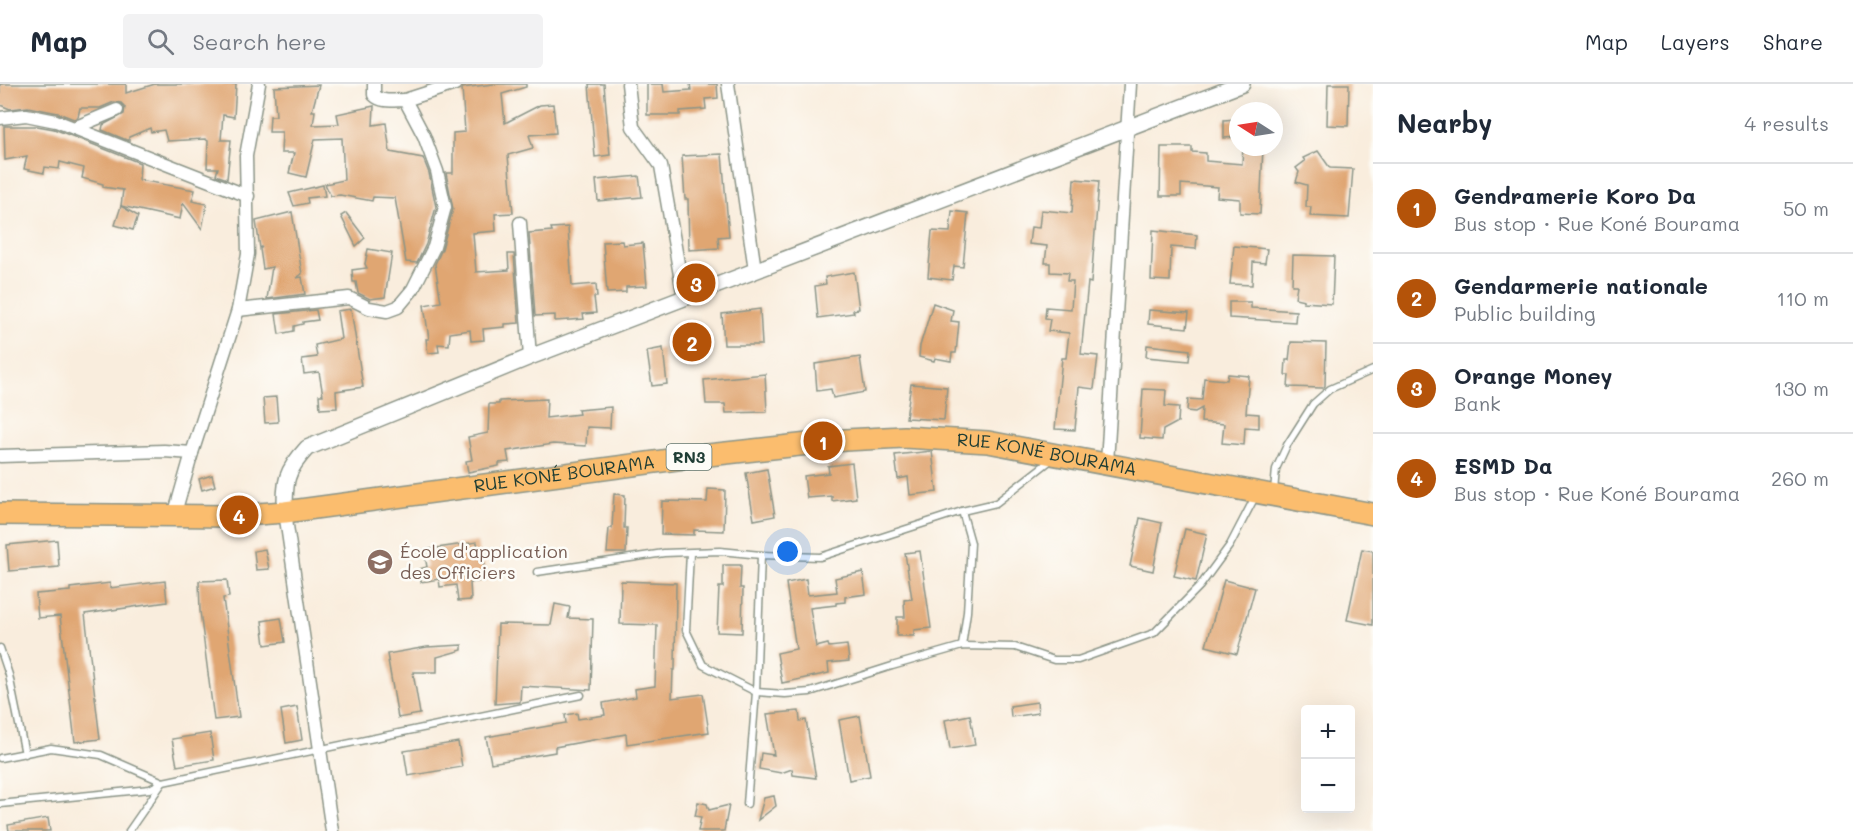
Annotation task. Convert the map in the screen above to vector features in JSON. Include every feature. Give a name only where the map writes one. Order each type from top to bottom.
[{"type":"highway","name":"RUE KONÉ BOURAMA","points":[[0,514],[231,516],[285,512],[687,457],[845,440],[904,437],[988,442],[1373,514]]},
{"type":"street","points":[[174,516],[238,310],[248,254],[246,156],[259,84]]},
{"type":"street","points":[[374,84],[374,95],[378,99],[405,100],[455,84]]},
{"type":"street","points":[[628,84],[633,127],[661,166],[684,298]]},
{"type":"street","points":[[728,84],[755,270]]},
{"type":"street","points":[[1107,463],[1130,84]]},
{"type":"street","points":[[332,831],[285,512],[285,483],[293,463],[307,448],[531,357],[1242,84]]},
{"type":"street","points":[[238,310],[349,298],[369,308],[387,311],[398,307],[413,290],[434,248],[445,207],[437,171],[424,136],[405,100]]},
{"type":"street","points":[[74,128],[117,110]]},
{"type":"street","points":[[0,118],[26,115],[56,121],[248,196]]},
{"type":"street","points":[[520,223],[531,357]]},
{"type":"street","points":[[0,456],[164,451],[192,453]]},
{"type":"lane","points":[[690,553],[686,630],[703,665],[756,692],[785,694],[810,692],[962,646],[1015,647],[1054,660],[1078,660],[1154,633],[1200,586],[1266,494],[1287,445],[1313,404],[1330,389],[1373,370]]},
{"type":"lane","points":[[537,572],[664,554],[720,551],[820,557],[962,511],[996,503],[1058,454]]},
{"type":"lane","points":[[962,511],[971,543],[968,600],[962,646]]},
{"type":"lane","points":[[747,804],[756,692],[760,555]]},
{"type":"lane","points":[[0,648],[9,675],[25,754]]},
{"type":"lane","points":[[0,804],[150,789],[163,782],[580,695]]},
{"type":"lane","points":[[0,759],[51,748],[101,755],[163,782]]},
{"type":"lane","points":[[129,831],[163,782]]},
{"type":"building","points":[[0,84],[126,84],[126,93],[155,84],[236,84],[234,117],[223,115],[221,140],[231,140],[227,179],[216,175],[218,168],[207,168],[208,141],[205,139],[167,141],[164,130],[151,132],[150,128],[129,137],[129,141],[102,130],[103,125],[124,114],[125,107],[121,103],[114,102],[100,108],[80,108],[78,117],[74,119],[28,107],[10,109],[0,105]]},
{"type":"building","points":[[493,84],[526,84],[526,87],[502,94],[505,123],[540,105],[553,104],[556,133],[529,135],[533,148],[508,155],[513,213],[495,214],[496,231],[473,233],[476,272],[509,270],[508,254],[514,254],[519,323],[483,329],[484,340],[471,341],[470,330],[450,333],[449,345],[438,344],[439,352],[428,353],[426,339],[429,339],[424,305],[441,302],[435,264],[442,249],[453,209],[446,173],[453,173],[453,133],[465,132],[462,88]]},
{"type":"building","points":[[589,84],[604,84],[610,155],[595,157]]},
{"type":"building","points":[[647,84],[663,84],[664,92],[691,90],[690,84],[717,84],[718,98],[705,99],[706,109],[680,111],[680,115],[647,115]]},
{"type":"building","points":[[1328,84],[1349,84],[1348,126],[1327,125]]},
{"type":"building","points":[[319,85],[312,111],[315,111],[313,125],[339,124],[337,114],[374,106],[373,125],[386,123],[390,152],[423,158],[429,173],[436,207],[426,244],[417,263],[406,262],[395,198],[373,197],[372,201],[340,195],[331,196],[325,184],[344,180],[342,138],[315,139],[306,177],[289,173],[294,153],[281,153],[282,132],[269,132],[270,116],[276,116],[274,87]]},
{"type":"building","points":[[1224,120],[1229,120],[1229,138],[1224,138]]},
{"type":"building","points":[[4,126],[37,126],[54,129],[140,163],[139,180],[195,190],[192,201],[207,204],[202,229],[183,203],[180,219],[121,206],[123,190],[103,187],[103,184],[82,178],[84,168],[60,162],[59,169],[45,167],[44,173],[24,169],[27,156],[5,160]]},
{"type":"building","points":[[1161,147],[1192,147],[1192,152],[1206,153],[1206,161],[1242,164],[1242,156],[1263,156],[1260,214],[1240,213],[1240,199],[1217,197],[1218,187],[1181,184],[1181,196],[1160,196]]},
{"type":"building","points":[[1318,151],[1330,168],[1353,169],[1349,218],[1310,216],[1311,207],[1306,207],[1307,185],[1296,182],[1299,172],[1296,168],[1305,161],[1303,158]]},
{"type":"building","points":[[722,154],[729,236],[718,237],[719,248],[689,250],[688,199],[685,199],[682,156]]},
{"type":"building","points":[[639,176],[642,197],[598,201],[596,180]]},
{"type":"building","points":[[1074,179],[1099,181],[1091,283],[1088,282],[1081,354],[1098,356],[1094,389],[1079,387],[1075,430],[1055,429],[1062,358],[1066,358],[1069,333],[1048,331],[1050,319],[1045,318],[1046,307],[1071,309],[1073,281],[1067,281],[1068,273],[1050,272],[1050,263],[1045,263],[1047,246],[1029,244],[1031,227],[1039,228],[1041,210],[1072,213]]},
{"type":"building","points":[[323,185],[325,196],[307,198],[308,203],[294,206],[289,193]]},
{"type":"building","points":[[121,206],[138,216],[133,230],[115,225]]},
{"type":"building","points":[[952,211],[968,213],[963,267],[954,266],[952,280],[928,277],[932,231],[950,232]]},
{"type":"building","points":[[292,212],[302,274],[296,278],[302,277],[305,294],[267,299],[272,267],[263,269],[260,249],[262,247],[260,248],[256,221]]},
{"type":"building","points":[[346,213],[365,238],[356,246],[341,216]]},
{"type":"building","points":[[568,227],[572,286],[596,284],[597,297],[594,297],[596,313],[583,314],[584,319],[555,321],[555,315],[535,316],[529,233]]},
{"type":"building","points":[[1153,230],[1197,235],[1196,249],[1171,247],[1170,281],[1151,280]]},
{"type":"building","points":[[622,241],[623,245],[643,243],[647,286],[626,287],[626,292],[607,293],[603,242]]},
{"type":"building","points":[[1234,246],[1267,249],[1265,263],[1253,262],[1252,285],[1230,284]]},
{"type":"building","points":[[368,249],[392,253],[385,297],[370,299],[358,293],[356,282],[353,282],[352,270],[367,268],[365,264]]},
{"type":"building","points":[[1293,255],[1334,256],[1332,304],[1303,302],[1304,300],[1295,298],[1297,285],[1292,285]]},
{"type":"building","points":[[854,272],[859,309],[853,310],[854,313],[818,318],[815,286],[826,284],[825,277]]},
{"type":"building","points":[[1229,302],[1251,302],[1251,308],[1296,311],[1295,322],[1229,318]]},
{"type":"building","points":[[933,303],[953,310],[951,321],[959,322],[956,353],[952,353],[951,361],[935,358],[934,361],[919,357]]},
{"type":"building","points":[[351,309],[363,387],[336,391],[337,408],[320,409],[319,395],[323,395],[319,372],[304,374],[302,359],[317,357],[315,345],[341,339],[337,311]]},
{"type":"building","points":[[760,309],[762,345],[724,345],[722,314]]},
{"type":"building","points":[[316,310],[318,320],[303,322],[303,324],[294,326],[294,331],[279,334],[276,314]]},
{"type":"building","points":[[1149,310],[1189,313],[1187,328],[1148,324]]},
{"type":"building","points":[[1291,342],[1326,343],[1325,386],[1323,388],[1288,387],[1289,375],[1285,375],[1286,360],[1289,360]]},
{"type":"building","points":[[1147,345],[1190,350],[1189,361],[1146,357]]},
{"type":"building","points":[[663,348],[667,384],[652,386],[647,351]]},
{"type":"building","points":[[860,357],[865,392],[833,398],[831,389],[817,391],[815,364]]},
{"type":"building","points":[[765,374],[767,412],[726,413],[725,404],[706,404],[704,380]]},
{"type":"building","points":[[1228,374],[1249,376],[1246,413],[1259,414],[1259,428],[1245,427],[1244,445],[1222,443],[1224,424],[1201,422],[1202,408],[1195,412],[1187,411],[1188,399],[1202,400],[1204,378],[1227,380]]},
{"type":"building","points":[[911,384],[947,387],[944,420],[906,418]]},
{"type":"building","points":[[1143,389],[1166,390],[1165,406],[1179,407],[1178,422],[1163,430],[1162,440],[1140,438]]},
{"type":"building","points":[[276,397],[278,422],[265,423],[263,398]]},
{"type":"building","points":[[547,399],[546,418],[579,414],[578,410],[611,407],[610,428],[587,427],[586,446],[553,444],[507,451],[509,462],[468,472],[466,461],[472,460],[468,437],[488,433],[489,404],[499,404],[499,401]]},
{"type":"building","points":[[932,451],[937,492],[910,495],[908,477],[898,479],[895,455]]},
{"type":"building","points":[[852,463],[856,498],[832,501],[832,496],[807,498],[804,476],[829,473],[828,466]]},
{"type":"building","points":[[767,469],[775,516],[754,520],[746,473]]},
{"type":"building","points":[[212,475],[215,486],[202,490],[199,479]]},
{"type":"building","points":[[708,489],[725,490],[724,531],[694,530],[694,535],[661,534],[662,501],[707,502]]},
{"type":"building","points":[[614,494],[625,495],[626,553],[607,553],[609,528],[612,528]]},
{"type":"building","points":[[1140,518],[1162,523],[1153,571],[1130,566]]},
{"type":"building","points":[[1185,529],[1207,534],[1196,581],[1174,576]]},
{"type":"building","points":[[57,540],[59,567],[9,571],[7,545]]},
{"type":"building","points":[[477,542],[486,580],[470,583],[471,600],[458,601],[456,585],[440,587],[439,579],[421,582],[419,569],[427,567],[424,550]]},
{"type":"building","points":[[265,549],[269,569],[256,570],[254,551]]},
{"type":"building","points":[[1362,549],[1373,551],[1373,625],[1347,620]]},
{"type":"building","points":[[920,551],[931,628],[914,630],[914,636],[897,636],[897,617],[905,617],[904,600],[912,599],[905,553]]},
{"type":"building","points":[[723,565],[741,565],[742,633],[717,632],[719,587],[723,587]]},
{"type":"building","points":[[863,572],[866,594],[845,597],[845,602],[836,603],[836,605],[810,608],[816,647],[828,644],[829,647],[847,645],[849,661],[828,663],[829,673],[782,683],[777,653],[796,649],[786,583],[806,579],[808,595],[837,592],[835,578]]},
{"type":"building","points":[[227,580],[229,597],[223,598],[239,717],[214,720],[200,611],[199,581]]},
{"type":"building","points":[[1224,580],[1255,588],[1237,654],[1206,646]]},
{"type":"building","points":[[165,581],[167,602],[85,614],[100,739],[75,742],[60,616],[38,618],[36,594],[70,591],[70,588],[110,583],[110,588]]},
{"type":"building","points":[[621,581],[676,583],[675,670],[673,670],[672,698],[703,694],[709,732],[627,744],[626,734],[555,747],[555,752],[491,763],[486,737],[566,723],[565,715],[577,713],[578,719],[605,715],[603,703],[636,697],[635,689],[655,686],[657,625],[620,624]]},
{"type":"building","points":[[555,604],[570,607],[568,618],[593,619],[591,690],[521,686],[520,702],[495,704],[498,624],[551,625]]},
{"type":"building","points":[[281,618],[285,642],[265,645],[262,621]]},
{"type":"building","points":[[462,645],[462,650],[437,657],[437,672],[413,672],[420,714],[398,718],[387,654],[427,647]]},
{"type":"building","points":[[1037,702],[1038,713],[1011,717],[1010,706]]},
{"type":"building","points":[[297,707],[302,740],[286,743],[281,710]]},
{"type":"building","points":[[799,711],[800,721],[806,720],[816,778],[793,775],[792,769],[781,773],[759,769],[761,753],[774,755],[767,714]]},
{"type":"building","points":[[970,715],[975,745],[950,749],[945,720]]},
{"type":"building","points":[[860,716],[870,776],[849,780],[839,720]]},
{"type":"building","points":[[210,733],[214,760],[177,766],[172,739]]},
{"type":"building","points":[[458,742],[462,767],[408,776],[404,751]]},
{"type":"building","points":[[774,796],[776,806],[758,820],[764,798]]},
{"type":"building","points":[[698,802],[707,804],[709,810],[729,805],[724,831],[698,831],[701,817],[695,816]]},
{"type":"building","points":[[48,818],[50,831],[9,831],[8,825]]},
{"type":"place","name":"Orange Money","points":[[696,283]]},
{"type":"place","name":"Gendarmerie nationale","points":[[692,342]]},
{"type":"place","name":"Gendramerie Koro Da","points":[[823,441]]},
{"type":"place","name":"ESMD Da","points":[[239,515]]},
{"type":"place","name":"École d'application des Officiers","points":[[380,562]]}]
